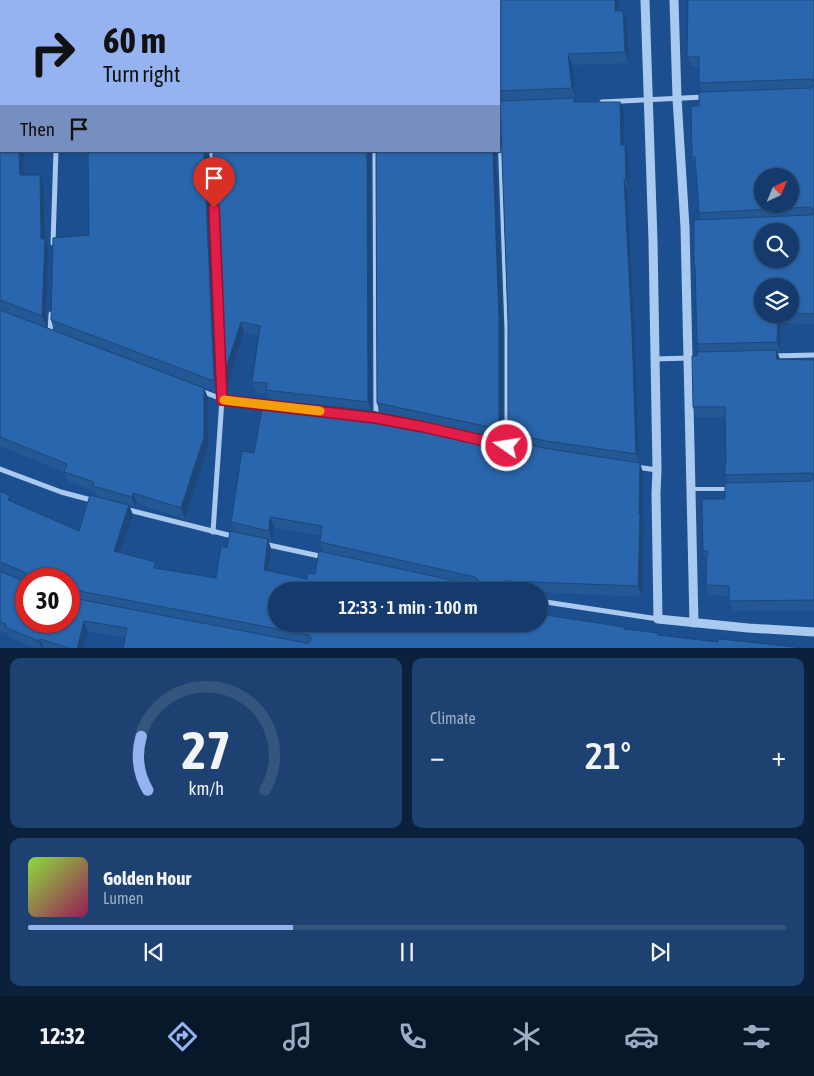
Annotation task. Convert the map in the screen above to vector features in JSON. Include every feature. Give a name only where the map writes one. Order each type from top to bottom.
[{"type":"street","points":[[645,0],[653,241],[658,619]]},
{"type":"street","points":[[674,0],[677,98],[693,358],[690,489],[694,623]]},
{"type":"street","points":[[598,102],[706,97]]},
{"type":"street","points":[[500,106],[509,106]]},
{"type":"street","points":[[500,134],[507,330],[507,446]]},
{"type":"street","points":[[53,247],[56,152]]},
{"type":"street","points":[[212,152],[222,400],[213,532]]},
{"type":"street","points":[[375,152],[376,418]]},
{"type":"street","points":[[50,333],[51,304]]},
{"type":"street","points":[[42,330],[59,337]]},
{"type":"street","points":[[765,356],[814,355]]},
{"type":"street","points":[[654,359],[693,358]]},
{"type":"street","points":[[195,389],[222,400],[270,405]]},
{"type":"street","points":[[366,416],[386,419]]},
{"type":"street","points":[[498,443],[516,447]]},
{"type":"street","points":[[630,466],[657,470]]},
{"type":"street","points":[[0,469],[61,492],[99,502]]},
{"type":"street","points":[[118,507],[241,539]]},
{"type":"street","points":[[260,543],[326,558]]},
{"type":"street","points":[[548,602],[658,619],[814,632]]},
{"type":"lane","points":[[690,489],[736,489]]},
{"type":"building","points":[[500,0],[615,0],[615,11],[623,11],[625,52],[568,54],[572,88],[500,91]]},
{"type":"building","points":[[688,0],[814,0],[814,80],[699,83],[699,57],[687,57]]},
{"type":"building","points":[[814,85],[814,211],[810,207],[799,208],[799,168],[754,168],[754,210],[699,213],[695,157],[692,157],[691,106],[699,106],[699,92],[811,88]]},
{"type":"building","points":[[574,98],[574,102],[620,102],[621,145],[625,145],[626,179],[624,179],[636,454],[546,441],[508,433],[508,321],[500,101]]},
{"type":"building","points":[[0,152],[19,152],[20,175],[40,175],[41,239],[45,239],[42,316],[0,300]]},
{"type":"building","points":[[88,152],[204,152],[214,381],[51,320],[53,238],[89,235]]},
{"type":"building","points":[[213,152],[367,152],[368,402],[266,390],[267,383],[252,382],[260,326],[241,322],[222,380]]},
{"type":"building","points":[[376,152],[493,152],[499,320],[499,429],[377,403]]},
{"type":"building","points":[[814,212],[814,314],[799,313],[799,278],[754,278],[754,323],[778,323],[777,342],[697,344],[694,220],[811,215]]},
{"type":"building","points":[[0,310],[204,388],[204,437],[181,508],[133,493],[132,497],[93,486],[94,482],[64,472],[67,464],[0,437]]},
{"type":"building","points":[[777,350],[776,359],[814,360],[814,476],[810,473],[725,475],[725,407],[693,407],[692,356],[697,356],[697,352]]},
{"type":"building","points":[[264,399],[372,411],[543,448],[640,463],[638,586],[548,582],[478,582],[478,579],[475,577],[320,542],[322,526],[270,517],[269,531],[231,522],[242,451],[254,453]]},
{"type":"building","points":[[814,477],[814,600],[729,601],[729,586],[706,585],[707,551],[703,551],[702,499],[725,499],[725,483],[811,481]]},
{"type":"building","points":[[0,491],[10,496],[8,500],[79,531],[90,495],[129,505],[114,551],[155,562],[154,568],[216,578],[221,546],[227,548],[230,531],[268,539],[264,570],[307,579],[308,573],[315,574],[319,551],[459,582],[268,582],[268,627],[85,592],[80,590],[80,568],[15,568],[0,562]]},
{"type":"building","points":[[0,571],[15,577],[15,631],[5,627],[6,624],[0,622]]},
{"type":"building","points":[[80,599],[306,643],[309,643],[311,640],[309,635],[293,632],[548,632],[548,615],[658,633],[658,635],[718,642],[718,639],[804,648],[123,648],[127,628],[84,621],[77,648],[69,648],[40,639],[39,641],[20,633],[80,633]]},
{"type":"slow traffic","points":[[224,400],[320,411]]},
{"type":"route","points":[[214,208],[222,400],[376,418],[507,446]]}]
